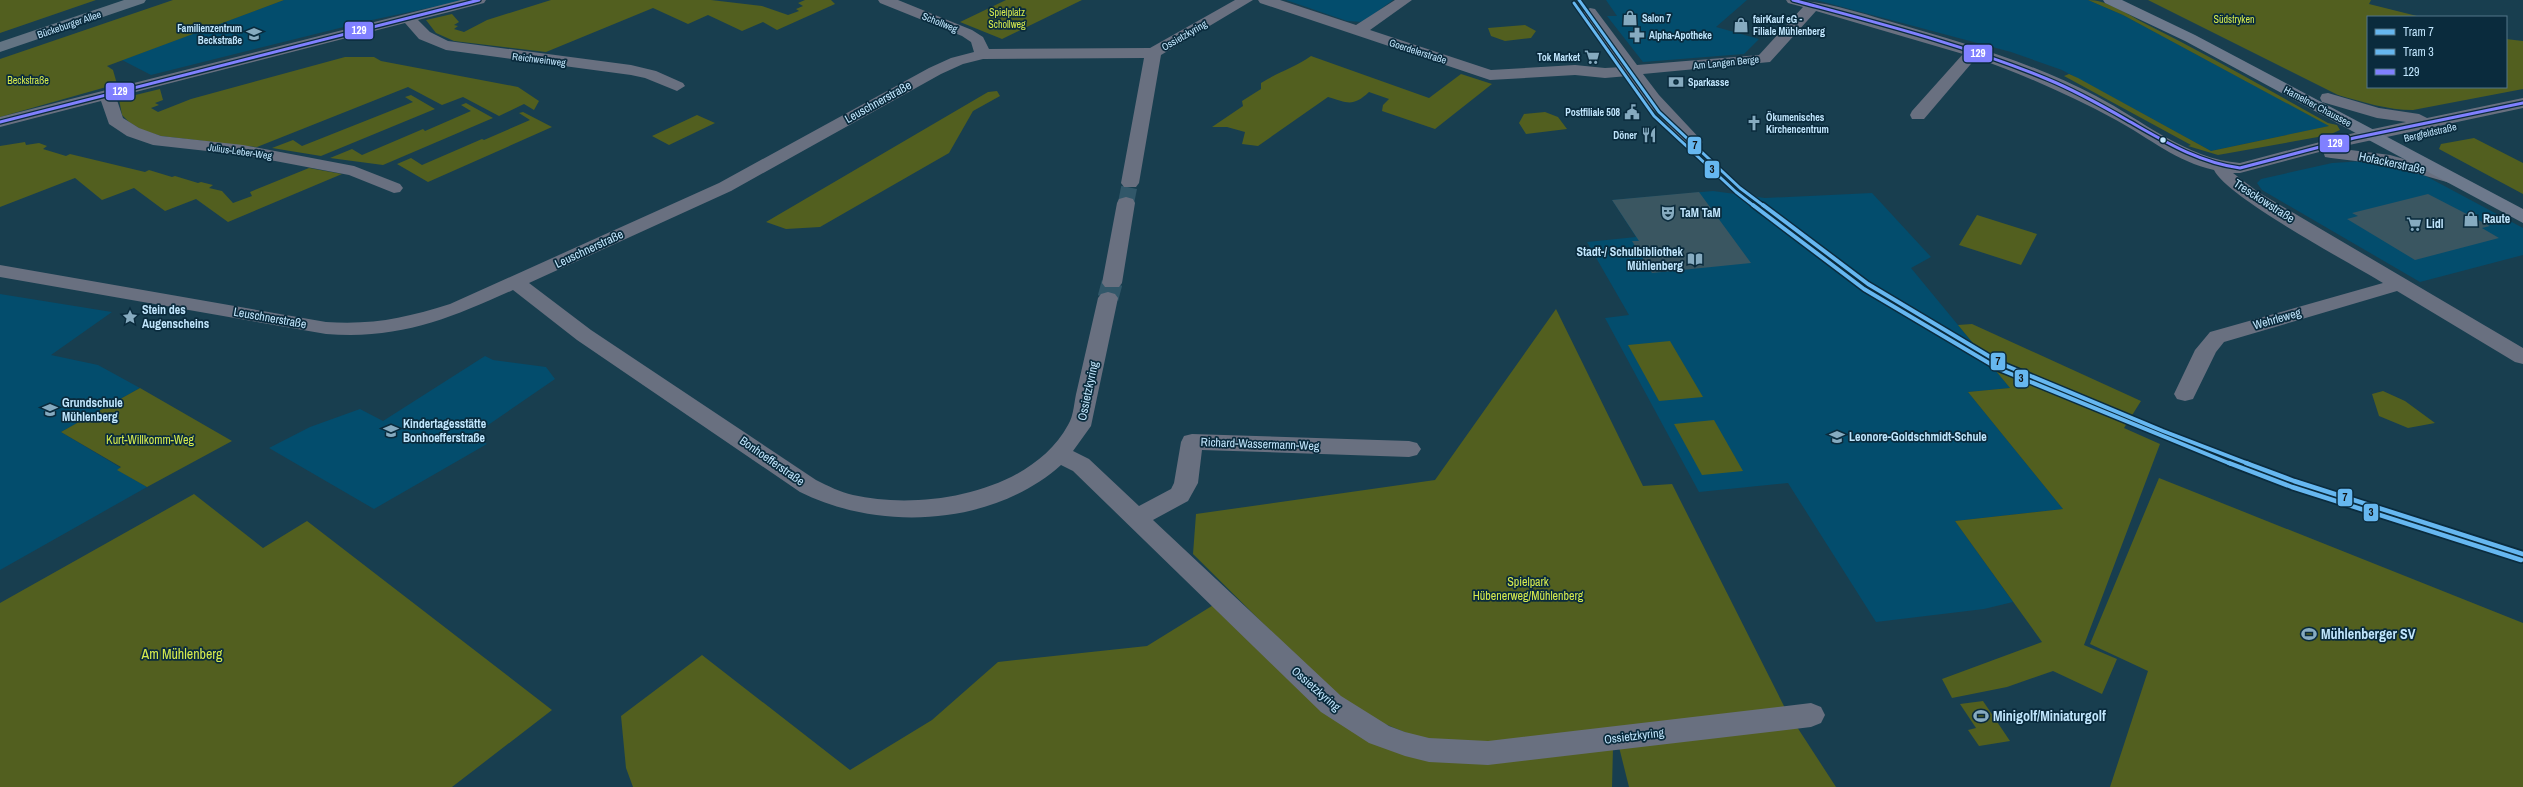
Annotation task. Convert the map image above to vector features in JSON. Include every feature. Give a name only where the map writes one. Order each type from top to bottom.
[{"type":"highway","points":[[73,14],[106,0]]},
{"type":"highway","name":"Bückeburger Allee","points":[[0,38],[115,0]]},
{"type":"highway","name":"Bückeburger Allee","points":[[0,47],[139,0]]},
{"type":"main road","name":"Hamelner Chaussee","points":[[2110,0],[2167,26],[2387,137],[2523,202]]},
{"type":"main road","name":"Hamelner Chaussee","points":[[2129,0],[2226,45],[2328,98],[2452,179],[2523,217]]},
{"type":"street","points":[[0,122],[479,0]]},
{"type":"street","name":"Schollweg","points":[[886,0],[967,33],[978,40],[983,54]]},
{"type":"street","name":"Ossietzkyring","points":[[1130,183],[1153,53],[1246,0]]},
{"type":"street","name":"Goerdelerstraße","points":[[1265,0],[1490,75],[1575,70],[1606,73],[1632,71]]},
{"type":"street","points":[[1358,31],[1405,0]]},
{"type":"street","name":"Tresckowstraße","points":[[1792,0],[1974,51],[2059,83],[2111,110],[2188,155],[2222,168],[2226,176],[2252,196],[2523,357]]},
{"type":"street","name":"Am Langen Berge","points":[[1632,71],[1764,59],[1813,6]]},
{"type":"street","points":[[1590,12],[1653,100],[1694,142]]},
{"type":"street","name":"Reichweinweg","points":[[409,18],[416,29],[425,36],[446,45],[631,70],[650,74],[676,86]]},
{"type":"street","points":[[1918,115],[1974,51]]},
{"type":"street","name":"Leuschnerstraße","points":[[0,271],[319,327],[354,330],[408,324],[457,308],[516,283],[725,187],[935,71],[957,61],[983,54],[1153,53]]},
{"type":"street","name":"Julius-Leber-Weg","points":[[107,94],[115,120],[133,132],[159,141],[243,150],[354,171],[394,188]]},
{"type":"street","points":[[2328,98],[2390,115],[2442,120]]},
{"type":"street","name":"Bergfeldstraße","points":[[2387,137],[2442,120],[2523,103]]},
{"type":"street","name":"Bergfeldstraße","points":[[2387,137],[2523,110]]},
{"type":"street","name":"Hofackerstraße","points":[[2287,157],[2330,153],[2387,137]]},
{"type":"street","name":"Hofackerstraße","points":[[2222,168],[2240,168],[2287,157],[2316,147],[2387,137]]},
{"type":"street","name":"Hofackerstraße","points":[[2330,153],[2390,160],[2452,179]]},
{"type":"street","name":"Ossietzkyring","points":[[1126,203],[1110,290],[1080,426],[1059,454],[1081,465],[1331,704],[1353,720],[1379,735],[1405,744],[1429,750],[1488,753],[1811,715]]},
{"type":"street","name":"Bonhoefferstraße","points":[[516,283],[584,335],[808,486],[846,502],[885,507],[916,507],[984,498],[1010,488],[1037,473],[1059,454]]},
{"type":"street","name":"Wehrleweg","points":[[2185,394],[2206,350],[2217,337],[2400,284]]},
{"type":"street","name":"Richard-Wassermann-Weg","points":[[1136,518],[1180,495],[1186,483],[1192,442],[1408,449]]},
{"type":"shaded area","name":"Familienzentrum Beckstraße","points":[[284,0],[466,0],[372,20],[151,75],[122,60]]},
{"type":"shaded area","points":[[1286,0],[1393,0],[1363,22],[1347,21]]},
{"type":"shaded area","points":[[1606,0],[1747,0],[1716,27],[1759,39],[1744,54],[1643,62],[1607,16],[1617,16]]},
{"type":"shaded area","points":[[1816,0],[2088,0],[2123,15],[2330,126],[2211,151],[2062,70],[2011,52]]},
{"type":"shaded area","points":[[2365,161],[2392,165],[2422,174],[2523,228],[2523,255],[2420,282],[2262,190],[2257,183],[2261,179],[2332,163]]},
{"type":"shaded area","name":"Leonore-Goldschmidt-Schule","points":[[1713,191],[1765,198],[1872,193],[1931,257],[1911,268],[2010,388],[1968,392],[2063,509],[1955,521],[2013,602],[1984,609],[1876,622],[1788,483],[1699,492],[1605,318],[1629,315],[1587,242],[1636,237],[1612,200]]},
{"type":"shaded area","name":"Grundschule Mühlenberg","points":[[0,294],[112,312],[51,355],[98,365],[140,388],[61,432],[121,468],[118,470],[147,487],[0,570]]},
{"type":"shaded area","name":"Kindertagesstätte Bonhoefferstraße","points":[[485,356],[493,360],[546,367],[555,379],[475,434],[487,444],[374,509],[269,448],[310,427],[360,409],[383,421]]},
{"type":"green space","points":[[0,0],[96,0],[0,33]]},
{"type":"green space","name":"Beckstraße","points":[[173,0],[284,0],[107,66],[113,70],[117,84],[0,117],[0,59]]},
{"type":"green space","points":[[551,0],[711,0],[762,6],[788,15],[799,11],[796,9],[803,6],[798,3],[805,0],[831,0],[835,4],[777,30],[763,22],[742,31],[708,15],[688,24],[653,8],[546,52],[454,41],[436,33],[426,20],[452,14],[459,22],[454,25],[458,26],[454,29],[464,32],[487,20]]},
{"type":"green space","name":"Spielplatz Schollweg","points":[[1006,0],[1082,0],[1002,39],[960,22]]},
{"type":"green space","points":[[2088,0],[2102,2],[2124,12],[2213,59],[2328,123],[2337,125],[2340,130],[2329,135],[2218,155],[2188,146],[2191,145],[2064,76],[2069,74],[2078,78],[2211,151],[2329,126],[2123,15]]},
{"type":"green space","name":"Südstryken","points":[[2148,0],[2371,0],[2369,4],[2417,16],[2367,16],[2367,88],[2507,88],[2507,39],[2523,41],[2523,89],[2413,110],[2394,109],[2338,95]]},
{"type":"green space","points":[[1525,25],[1536,31],[1531,38],[1505,41],[1491,36],[1488,28]]},
{"type":"green space","points":[[1311,56],[1429,98],[1461,74],[1492,84],[1435,129],[1382,111],[1383,105],[1389,99],[1369,92],[1354,102],[1346,102],[1328,97],[1258,146],[1242,144],[1245,132],[1227,127],[1212,127],[1243,106],[1242,101],[1261,89],[1261,83]]},
{"type":"green space","points":[[345,57],[374,57],[381,61],[518,87],[539,101],[534,110],[524,104],[499,116],[463,97],[442,105],[408,87],[257,147],[161,136],[142,130],[129,122],[122,115],[119,99],[160,89],[163,100],[155,103],[159,105],[151,108],[158,112],[191,99]]},
{"type":"green space","points":[[997,91],[1000,96],[973,111],[949,153],[820,227],[786,229],[766,222],[988,92]]},
{"type":"green space","points":[[411,95],[435,109],[321,156],[272,148],[293,140],[302,146],[413,102],[405,97]]},
{"type":"green space","points":[[466,103],[493,118],[383,165],[330,158],[352,149],[362,155],[423,129],[425,131],[471,111],[461,105]]},
{"type":"green space","points":[[523,112],[552,127],[428,182],[397,164],[411,158],[422,165],[482,139],[484,140],[530,120],[519,113]]},
{"type":"green space","points":[[1545,112],[1558,117],[1567,129],[1526,134],[1519,123],[1524,114]]},
{"type":"green space","points":[[697,115],[715,123],[669,145],[652,136]]},
{"type":"green space","points":[[2474,138],[2523,163],[2523,194],[2439,149],[2441,144]]},
{"type":"green space","points":[[25,142],[26,145],[39,143],[47,146],[43,149],[66,156],[70,154],[145,172],[149,170],[172,177],[175,176],[198,183],[201,182],[213,185],[209,188],[222,191],[233,203],[252,196],[250,192],[309,168],[342,174],[228,222],[196,199],[165,211],[134,188],[102,200],[75,178],[0,207],[0,146]]},
{"type":"green space","points":[[1977,215],[2037,234],[2021,265],[1959,245]]},
{"type":"green space","name":"Spielpark Hübenerweg/Mühlenberg","points":[[1556,309],[1643,486],[1672,484],[1786,710],[1836,787],[1629,787],[1615,731],[1467,744],[1414,736],[1358,713],[1314,674],[1193,554],[1196,514],[1435,480]]},
{"type":"green space","points":[[1972,324],[2141,401],[2124,428],[2160,444],[2084,645],[2117,659],[2102,694],[2053,671],[2007,687],[1952,698],[1942,679],[2042,642],[1955,521],[2063,509],[1968,392],[2010,388],[1958,325]]},
{"type":"green space","points":[[1670,341],[1703,397],[1659,401],[1628,345]]},
{"type":"green space","name":"Kurt-Willkomm-Weg","points":[[140,388],[232,441],[147,487],[117,470],[121,467],[61,432]]},
{"type":"green space","points":[[2383,391],[2405,401],[2435,423],[2408,428],[2379,416],[2372,394]]},
{"type":"green space","points":[[1714,420],[1743,471],[1702,475],[1674,424]]},
{"type":"green space","name":"Mühlenberger SV","points":[[2159,478],[2523,623],[2523,787],[2110,787],[2148,671],[2090,644]]},
{"type":"green space","name":"Am Mühlenberg","points":[[194,494],[263,548],[307,521],[552,710],[452,787],[0,787],[0,603]]},
{"type":"green space","points":[[1215,604],[1374,742],[1613,748],[1612,787],[633,787],[626,768],[621,716],[702,655],[850,770],[932,720],[998,662],[1147,646]]},
{"type":"green space","name":"Minigolf/Miniaturgolf","points":[[1983,701],[2010,741],[1979,746],[1968,730],[1976,728],[1960,704]]},
{"type":"building","points":[[1699,192],[1751,263],[1652,273],[1632,241],[1639,241],[1612,200]]},
{"type":"building","name":"Lidl","points":[[2428,194],[2490,226],[2482,228],[2499,238],[2415,260],[2347,219],[2358,216],[2352,213]]},
{"type":"tunnel","points":[[1126,203],[1130,183]]},
{"type":"tunnel","points":[[1108,298],[1112,283]]},
{"type":"tram line","name":"7","points":[[1579,0],[1659,112],[1740,188],[1868,284],[2002,364],[2163,431],[2294,481],[2523,554]]},
{"type":"tram line","name":"3","points":[[1574,3],[1654,116],[1736,192],[1864,289],[1999,369],[2161,437],[2292,487],[2521,560]]},
{"type":"transit line","name":"129","points":[[0,122],[479,0]]},
{"type":"transit line","name":"129","points":[[1793,0],[1922,35],[2016,67],[2047,79],[2088,98],[2181,151],[2224,166],[2240,168],[2354,138],[2523,103]]},
{"type":"place","name":"Salon 7","points":[[1630,18]]},
{"type":"place","name":"fairKauf eG - Filiale Mühlenberg","points":[[1741,25]]},
{"type":"place","name":"Familienzentrum Beckstraße","points":[[254,34]]},
{"type":"place","name":"Alpha-Apotheke","points":[[1637,35]]},
{"type":"place","name":"Tok Market","points":[[1592,57]]},
{"type":"place","name":"Sparkasse","points":[[1676,82]]},
{"type":"place","name":"Postfiliale 508","points":[[1632,112]]},
{"type":"place","name":"Ökumenisches Kirchencentrum","points":[[1754,123]]},
{"type":"place","name":"Döner","points":[[1649,135]]},
{"type":"place","name":"TaM TaM","points":[[1668,213]]},
{"type":"place","name":"Raute","points":[[2471,219]]},
{"type":"place","name":"Lidl","points":[[2414,224]]},
{"type":"place","name":"Stadt-/ Schulbibliothek Mühlenberg","points":[[1695,259]]},
{"type":"place","name":"Stein des Augenscheins","points":[[130,317]]},
{"type":"place","name":"Grundschule Mühlenberg","points":[[50,410]]},
{"type":"place","name":"Kindertagesstätte Bonhoefferstraße","points":[[391,431]]},
{"type":"place","name":"Leonore-Goldschmidt-Schule","points":[[1837,437]]},
{"type":"place","name":"Mühlenberger SV","points":[[2309,634]]},
{"type":"place","name":"Minigolf/Miniaturgolf","points":[[1981,716]]}]
